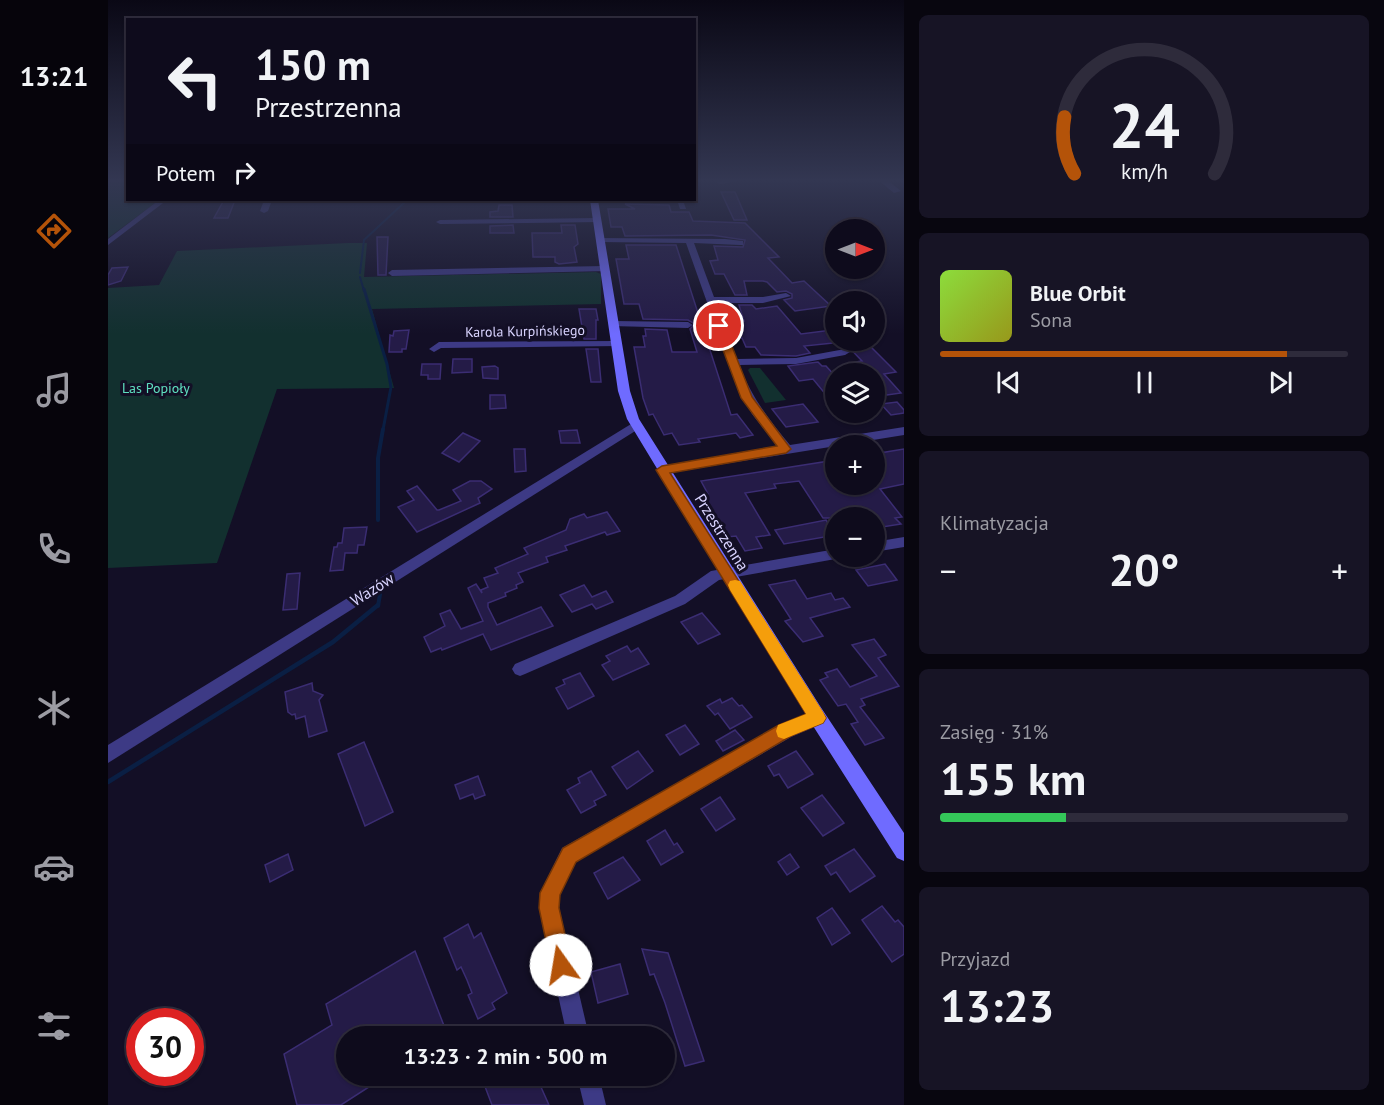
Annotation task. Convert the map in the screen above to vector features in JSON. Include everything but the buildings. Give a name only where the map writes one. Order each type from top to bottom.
[{"type":"street","points":[[108,243],[124,231]]},
{"type":"street","name":"Przestrzenna","points":[[599,231],[627,405],[636,425],[818,718],[904,850]]},
{"type":"street","points":[[600,240],[740,243]]},
{"type":"street","points":[[689,241],[732,362],[753,408],[786,449]]},
{"type":"street","points":[[392,273],[605,269]]},
{"type":"street","points":[[710,300],[763,300],[786,296]]},
{"type":"street","points":[[614,324],[688,325]]},
{"type":"street","name":"Karola Kurpińskiego","points":[[434,349],[439,345],[617,344]]},
{"type":"street","points":[[732,362],[796,362],[845,352]]},
{"type":"street","name":"Wazów","points":[[108,755],[636,425]]},
{"type":"street","points":[[662,470],[904,431]]},
{"type":"street","points":[[885,545],[904,542]]},
{"type":"street","points":[[520,669],[680,600],[710,578],[727,572],[825,556]]},
{"type":"street","points":[[576,1026],[549,908],[550,893],[569,855],[785,730],[818,718]]},
{"type":"street","points":[[590,1086],[595,1105]]},
{"type":"green space","points":[[108,231],[118,231],[108,238]]},
{"type":"green space","name":"Las Popioły","points":[[367,243],[364,277],[596,272],[601,274],[601,304],[372,309],[394,388],[277,389],[217,563],[108,568],[108,288],[159,285],[177,251]]},
{"type":"green space","points":[[760,368],[786,400],[765,403],[748,370]]},
{"type":"waterway","points":[[360,273],[364,240],[374,231]]},
{"type":"waterway","points":[[360,277],[364,291]]},
{"type":"waterway","points":[[364,289],[387,364],[391,387],[383,430]]},
{"type":"waterway","points":[[378,520],[378,458],[383,429]]},
{"type":"waterway","points":[[378,606],[381,589]]},
{"type":"waterway","points":[[108,782],[333,642],[378,605]]},
{"type":"slow traffic","points":[[735,585],[818,718],[784,731]]},
{"type":"route","points":[[561,965],[549,908],[550,893],[569,855],[785,730],[818,718],[662,470],[786,449],[747,398],[719,326]]}]
